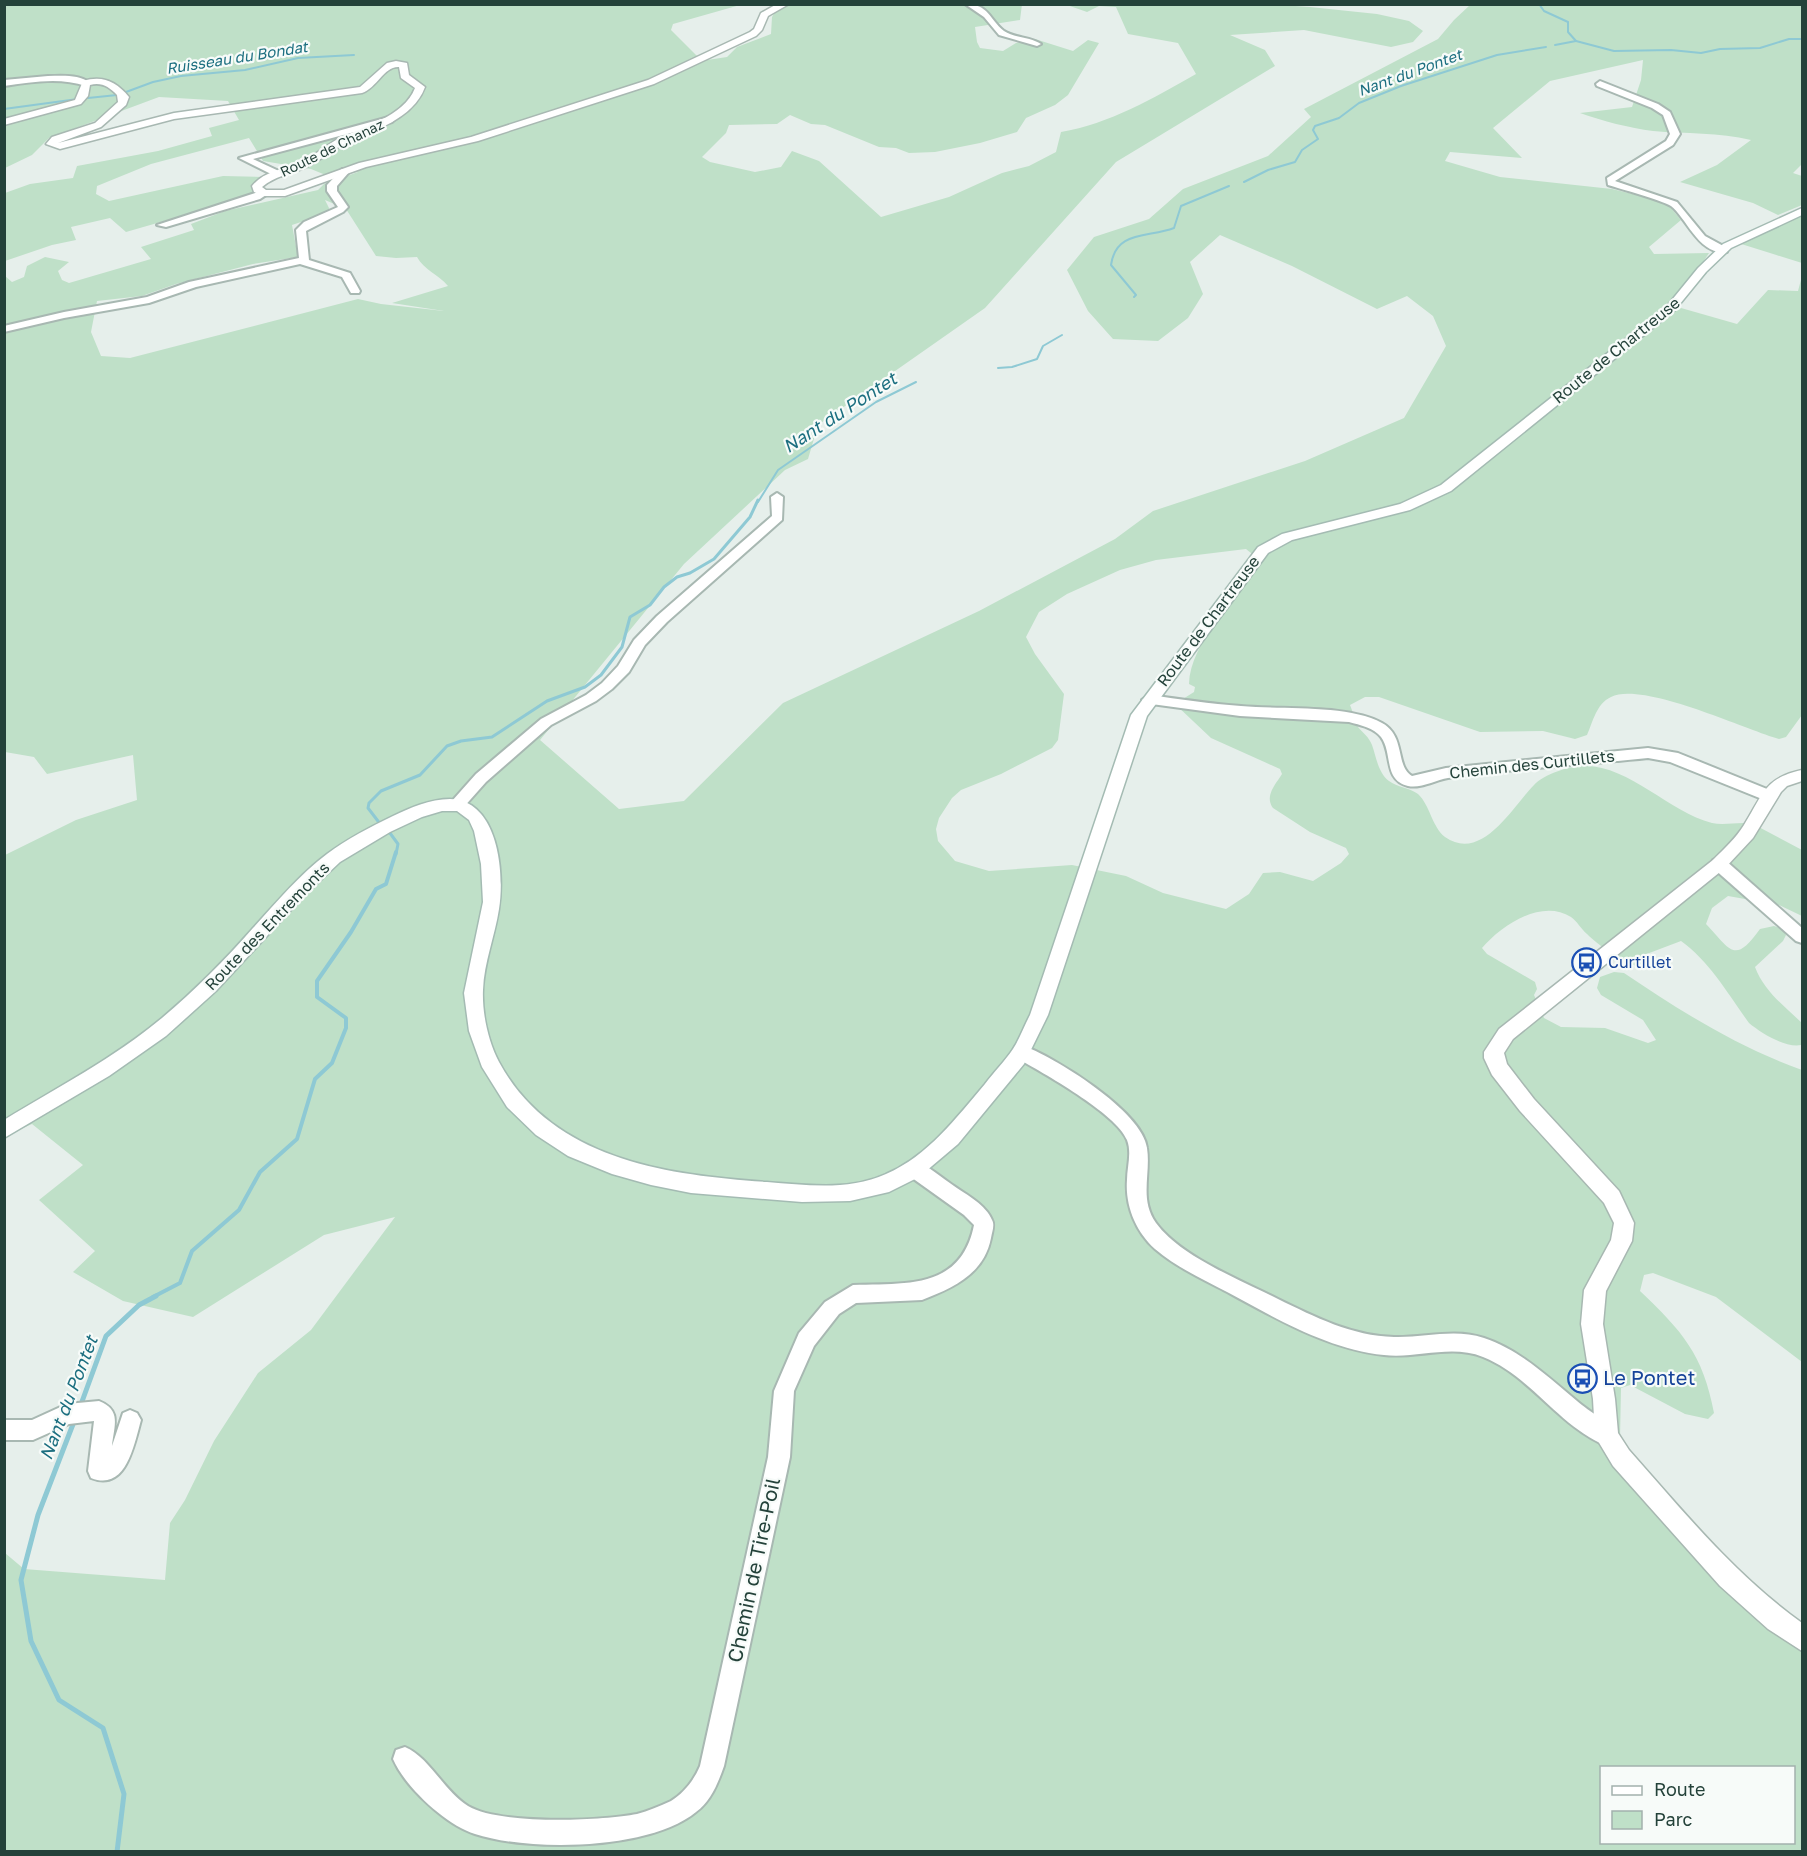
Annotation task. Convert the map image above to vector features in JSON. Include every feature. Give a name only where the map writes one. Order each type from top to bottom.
[{"type":"street","name":"Route de Chanaz","points":[[86,83],[96,80],[106,81],[124,98],[123,103],[98,125],[56,140],[52,142],[52,146],[75,143],[174,116],[362,90],[373,85],[385,66],[396,63],[404,65],[404,76],[417,83],[420,89],[389,120],[342,141],[304,164],[258,184],[258,190],[264,193],[294,190],[345,171],[474,139],[651,82],[753,34],[758,30],[764,15],[785,4]]},
{"type":"street","points":[[969,4],[987,15],[1002,33],[1037,44]]},
{"type":"street","points":[[4,83],[55,79],[81,80],[86,83],[83,96],[78,102],[4,122]]},
{"type":"street","points":[[1600,84],[1655,106],[1667,114],[1675,134],[1670,143],[1614,177],[1610,180],[1611,183],[1674,204],[1701,238],[1723,250]]},
{"type":"street","points":[[278,174],[244,158],[389,120]]},
{"type":"street","points":[[304,260],[301,230],[308,224],[343,207],[332,185],[345,171]]},
{"type":"street","points":[[162,225],[264,193]]},
{"type":"street","name":"Route de Chartreuse","points":[[915,1169],[935,1154],[954,1134],[1021,1052],[1039,1015],[1139,715],[1240,578],[1268,545],[1313,530],[1405,507],[1446,489],[1471,471],[1573,384],[1671,308],[1702,270],[1723,250],[1741,238],[1803,211]]},
{"type":"street","points":[[4,329],[64,315],[149,300],[193,284],[304,260],[346,275],[355,291]]},
{"type":"street","points":[[777,497],[778,517],[662,618],[639,643],[616,678],[591,698],[546,722],[481,777],[457,805],[470,811],[482,828],[493,872],[490,910],[475,966],[473,998],[477,1023],[483,1044],[501,1084],[544,1131],[585,1153],[633,1173],[660,1180],[728,1189],[830,1195],[892,1182],[915,1169]]},
{"type":"street","name":"Chemin des Curtillets","points":[[1149,700],[1240,711],[1342,716],[1363,721],[1384,731],[1389,738],[1398,772],[1401,777],[1412,782],[1446,773],[1648,753],[1673,757],[1767,795]]},
{"type":"street","points":[[1803,776],[1787,779],[1767,795],[1745,837],[1719,864],[1506,1034],[1494,1052],[1494,1058],[1508,1082],[1612,1197],[1624,1223],[1621,1241],[1594,1290],[1592,1324],[1604,1399],[1607,1436],[1621,1458],[1743,1591],[1782,1624],[1803,1638]]},
{"type":"street","name":"Route des Entremonts","points":[[4,1130],[117,1062],[158,1032],[227,968],[324,866],[396,822],[434,807],[457,805]]},
{"type":"street","points":[[1719,864],[1803,937]]},
{"type":"street","points":[[1021,1052],[1092,1097],[1132,1130],[1138,1147],[1136,1198],[1139,1211],[1155,1237],[1171,1250],[1312,1327],[1339,1338],[1387,1347],[1464,1343],[1494,1351],[1534,1379],[1590,1427],[1607,1436]]},
{"type":"street","name":"Chemin de Tire-Poil","points":[[405,1759],[429,1787],[461,1816],[503,1829],[560,1831],[638,1826],[681,1808],[705,1785],[712,1766],[778,1457],[784,1390],[806,1340],[832,1308],[853,1294],[922,1291],[948,1280],[965,1268],[979,1249],[984,1223],[971,1209],[915,1169]]},
{"type":"street","points":[[4,1430],[33,1430],[77,1413],[99,1411],[105,1416],[98,1467],[103,1472],[111,1468],[122,1447],[130,1420]]},
{"type":"green space","points":[[1022,4],[1020,20],[975,27],[980,48],[1003,51],[1016,43],[1035,39],[1073,51],[1088,40],[1099,43],[1068,95],[1055,105],[1026,118],[1017,132],[980,143],[935,152],[909,153],[896,148],[879,147],[825,125],[811,124],[790,115],[777,124],[729,125],[726,133],[702,157],[710,162],[755,172],[781,167],[792,151],[819,161],[881,217],[949,197],[1002,173],[1029,166],[1056,152],[1061,132],[1114,116],[1196,74],[1178,43],[1128,34],[1116,7],[1099,6],[1087,12],[1067,5],[1267,4],[1310,7],[1377,14],[1409,21],[1423,31],[1413,42],[1391,47],[1304,30],[1230,35],[1265,50],[1275,66],[1116,162],[985,308],[818,425],[808,459],[785,470],[684,564],[540,740],[619,809],[684,801],[783,703],[979,611],[1115,539],[1153,511],[1305,461],[1404,418],[1446,346],[1433,316],[1407,296],[1377,309],[1292,266],[1220,235],[1190,262],[1203,294],[1188,318],[1158,341],[1113,339],[1088,311],[1067,270],[1094,237],[1149,219],[1183,189],[1268,156],[1311,117],[1304,109],[1438,39],[1470,5],[1802,5],[1802,164],[1793,173],[1802,176],[1802,205],[1778,215],[1753,203],[1680,182],[1717,165],[1751,140],[1715,134],[1644,130],[1580,113],[1632,107],[1641,80],[1643,60],[1550,81],[1493,128],[1522,158],[1450,152],[1445,161],[1500,177],[1612,189],[1666,202],[1681,220],[1649,247],[1654,254],[1709,253],[1674,306],[1737,324],[1768,290],[1798,291],[1802,276],[1802,715],[1786,737],[1779,739],[1694,708],[1645,695],[1626,694],[1606,700],[1596,714],[1587,735],[1575,739],[1543,731],[1480,732],[1379,697],[1365,697],[1350,705],[1358,727],[1371,742],[1385,778],[1418,794],[1441,833],[1459,843],[1472,843],[1496,829],[1534,785],[1544,777],[1564,769],[1584,766],[1617,773],[1696,817],[1717,824],[1753,824],[1802,850],[1802,916],[1779,905],[1728,896],[1712,908],[1706,924],[1721,941],[1733,950],[1744,947],[1760,929],[1774,926],[1783,929],[1786,935],[1783,941],[1755,967],[1769,991],[1802,1023],[1801,1045],[1781,1042],[1749,1023],[1710,969],[1681,941],[1644,955],[1650,968],[1643,968],[1626,962],[1608,951],[1571,917],[1559,912],[1547,911],[1522,917],[1500,931],[1482,948],[1487,954],[1535,982],[1537,989],[1534,995],[1544,1018],[1561,1027],[1605,1028],[1648,1043],[1656,1040],[1643,1020],[1601,995],[1597,988],[1600,977],[1614,972],[1624,973],[1666,1001],[1732,1039],[1802,1070],[1802,1362],[1716,1297],[1653,1273],[1644,1275],[1640,1291],[1668,1319],[1689,1345],[1704,1375],[1714,1413],[1708,1419],[1685,1414],[1630,1385],[1621,1388],[1620,1438],[1642,1469],[1736,1574],[1802,1624],[1802,1851],[5,1851],[5,1553],[24,1569],[165,1580],[170,1523],[185,1500],[214,1441],[258,1373],[311,1330],[395,1217],[324,1235],[193,1317],[123,1301],[73,1272],[95,1251],[39,1200],[83,1165],[32,1124],[5,1136],[5,855],[76,820],[137,800],[133,755],[47,774],[34,757],[5,752],[5,276],[12,282],[24,277],[27,266],[45,257],[69,262],[58,271],[62,280],[69,283],[151,259],[141,247],[194,230],[191,224],[225,211],[318,190],[324,184],[358,172],[328,176],[311,169],[263,161],[249,138],[151,164],[97,186],[96,194],[109,201],[223,176],[264,177],[251,185],[258,194],[126,232],[110,218],[71,227],[76,240],[52,245],[5,261],[5,193],[30,184],[73,178],[77,166],[158,151],[212,136],[209,128],[239,120],[228,101],[159,97],[49,138],[32,155],[5,168],[5,5],[740,5],[673,24],[671,30],[697,56],[687,63],[727,57],[737,47],[771,34],[772,17],[779,5]],"holes":[[[325,200],[346,209],[376,256],[417,257],[448,286],[392,303],[444,311],[358,299],[130,358],[101,356],[91,332],[97,301],[142,296],[176,284],[253,264],[298,257],[292,225],[331,212]],[[1246,549],[1262,562],[1217,620],[1197,652],[1191,668],[1189,684],[1195,687],[1194,692],[1175,704],[1211,738],[1280,769],[1282,774],[1270,795],[1273,808],[1310,832],[1346,848],[1349,854],[1341,863],[1313,881],[1280,872],[1263,873],[1249,894],[1226,909],[1163,893],[1126,876],[1072,865],[989,871],[955,861],[938,841],[936,829],[939,818],[952,798],[961,790],[1001,774],[1052,748],[1058,740],[1064,694],[1035,654],[1026,637],[1039,612],[1067,594],[1120,570],[1156,560]]]},
{"type":"green space","points":[[1802,214],[1802,263],[1738,243]]},
{"type":"waterway","points":[[1539,4],[1544,11],[1568,22],[1568,32],[1576,41]]},
{"type":"waterway","points":[[1576,41],[1614,51],[1671,50],[1701,53],[1720,49],[1760,48],[1789,39],[1802,39]]},
{"type":"waterway","points":[[1555,45],[1576,41]]},
{"type":"waterway","name":"Nant du Pontet","points":[[1244,182],[1268,170],[1295,162],[1302,150],[1318,139],[1313,130],[1315,126],[1339,118],[1359,103],[1401,86],[1497,55],[1546,47]]},
{"type":"waterway","name":"Ruisseau du Bondat","points":[[126,92],[153,82],[181,76],[245,70],[298,58],[354,55]]},
{"type":"waterway","name":"Ruisseau du Bondat","points":[[88,98],[117,95]]},
{"type":"waterway","name":"Ruisseau du Bondat","points":[[4,109],[78,99]]},
{"type":"waterway","name":"Nant du Pontet","points":[[1134,297],[1136,295],[1111,265],[1119,246],[1135,237],[1174,228],[1181,206],[1229,186]]},
{"type":"waterway","name":"Nant du Pontet","points":[[998,368],[1012,367],[1037,359],[1043,346],[1062,335]]},
{"type":"waterway","name":"Nant du Pontet","points":[[758,502],[778,470],[876,402],[916,382]]},
{"type":"waterway","name":"Nant du Pontet","points":[[381,825],[368,808],[369,803],[381,791],[420,775],[447,746],[461,741],[492,737],[547,701],[585,687],[601,675],[622,647],[630,617],[650,605],[664,587],[677,577],[690,573],[714,559],[750,517],[758,500]]},
{"type":"waterway","name":"Nant du Pontet","points":[[387,829],[398,844],[396,854]]},
{"type":"waterway","name":"Nant du Pontet","points":[[153,1297],[180,1283],[192,1251],[239,1210],[260,1172],[297,1139],[315,1079],[332,1063],[346,1028],[346,1018],[317,997],[317,981],[351,932],[376,889],[386,884],[396,852]]},
{"type":"waterway","name":"Nant du Pontet","points":[[80,1407],[106,1336],[139,1305],[156,1296]]},
{"type":"waterway","name":"Nant du Pontet","points":[[75,1419],[38,1515],[21,1580],[31,1641],[59,1700],[103,1728],[124,1794],[117,1852]]},
{"type":"place","name":"Curtillet","points":[[1587,962]]},
{"type":"place","name":"Le Pontet","points":[[1582,1378]]}]
